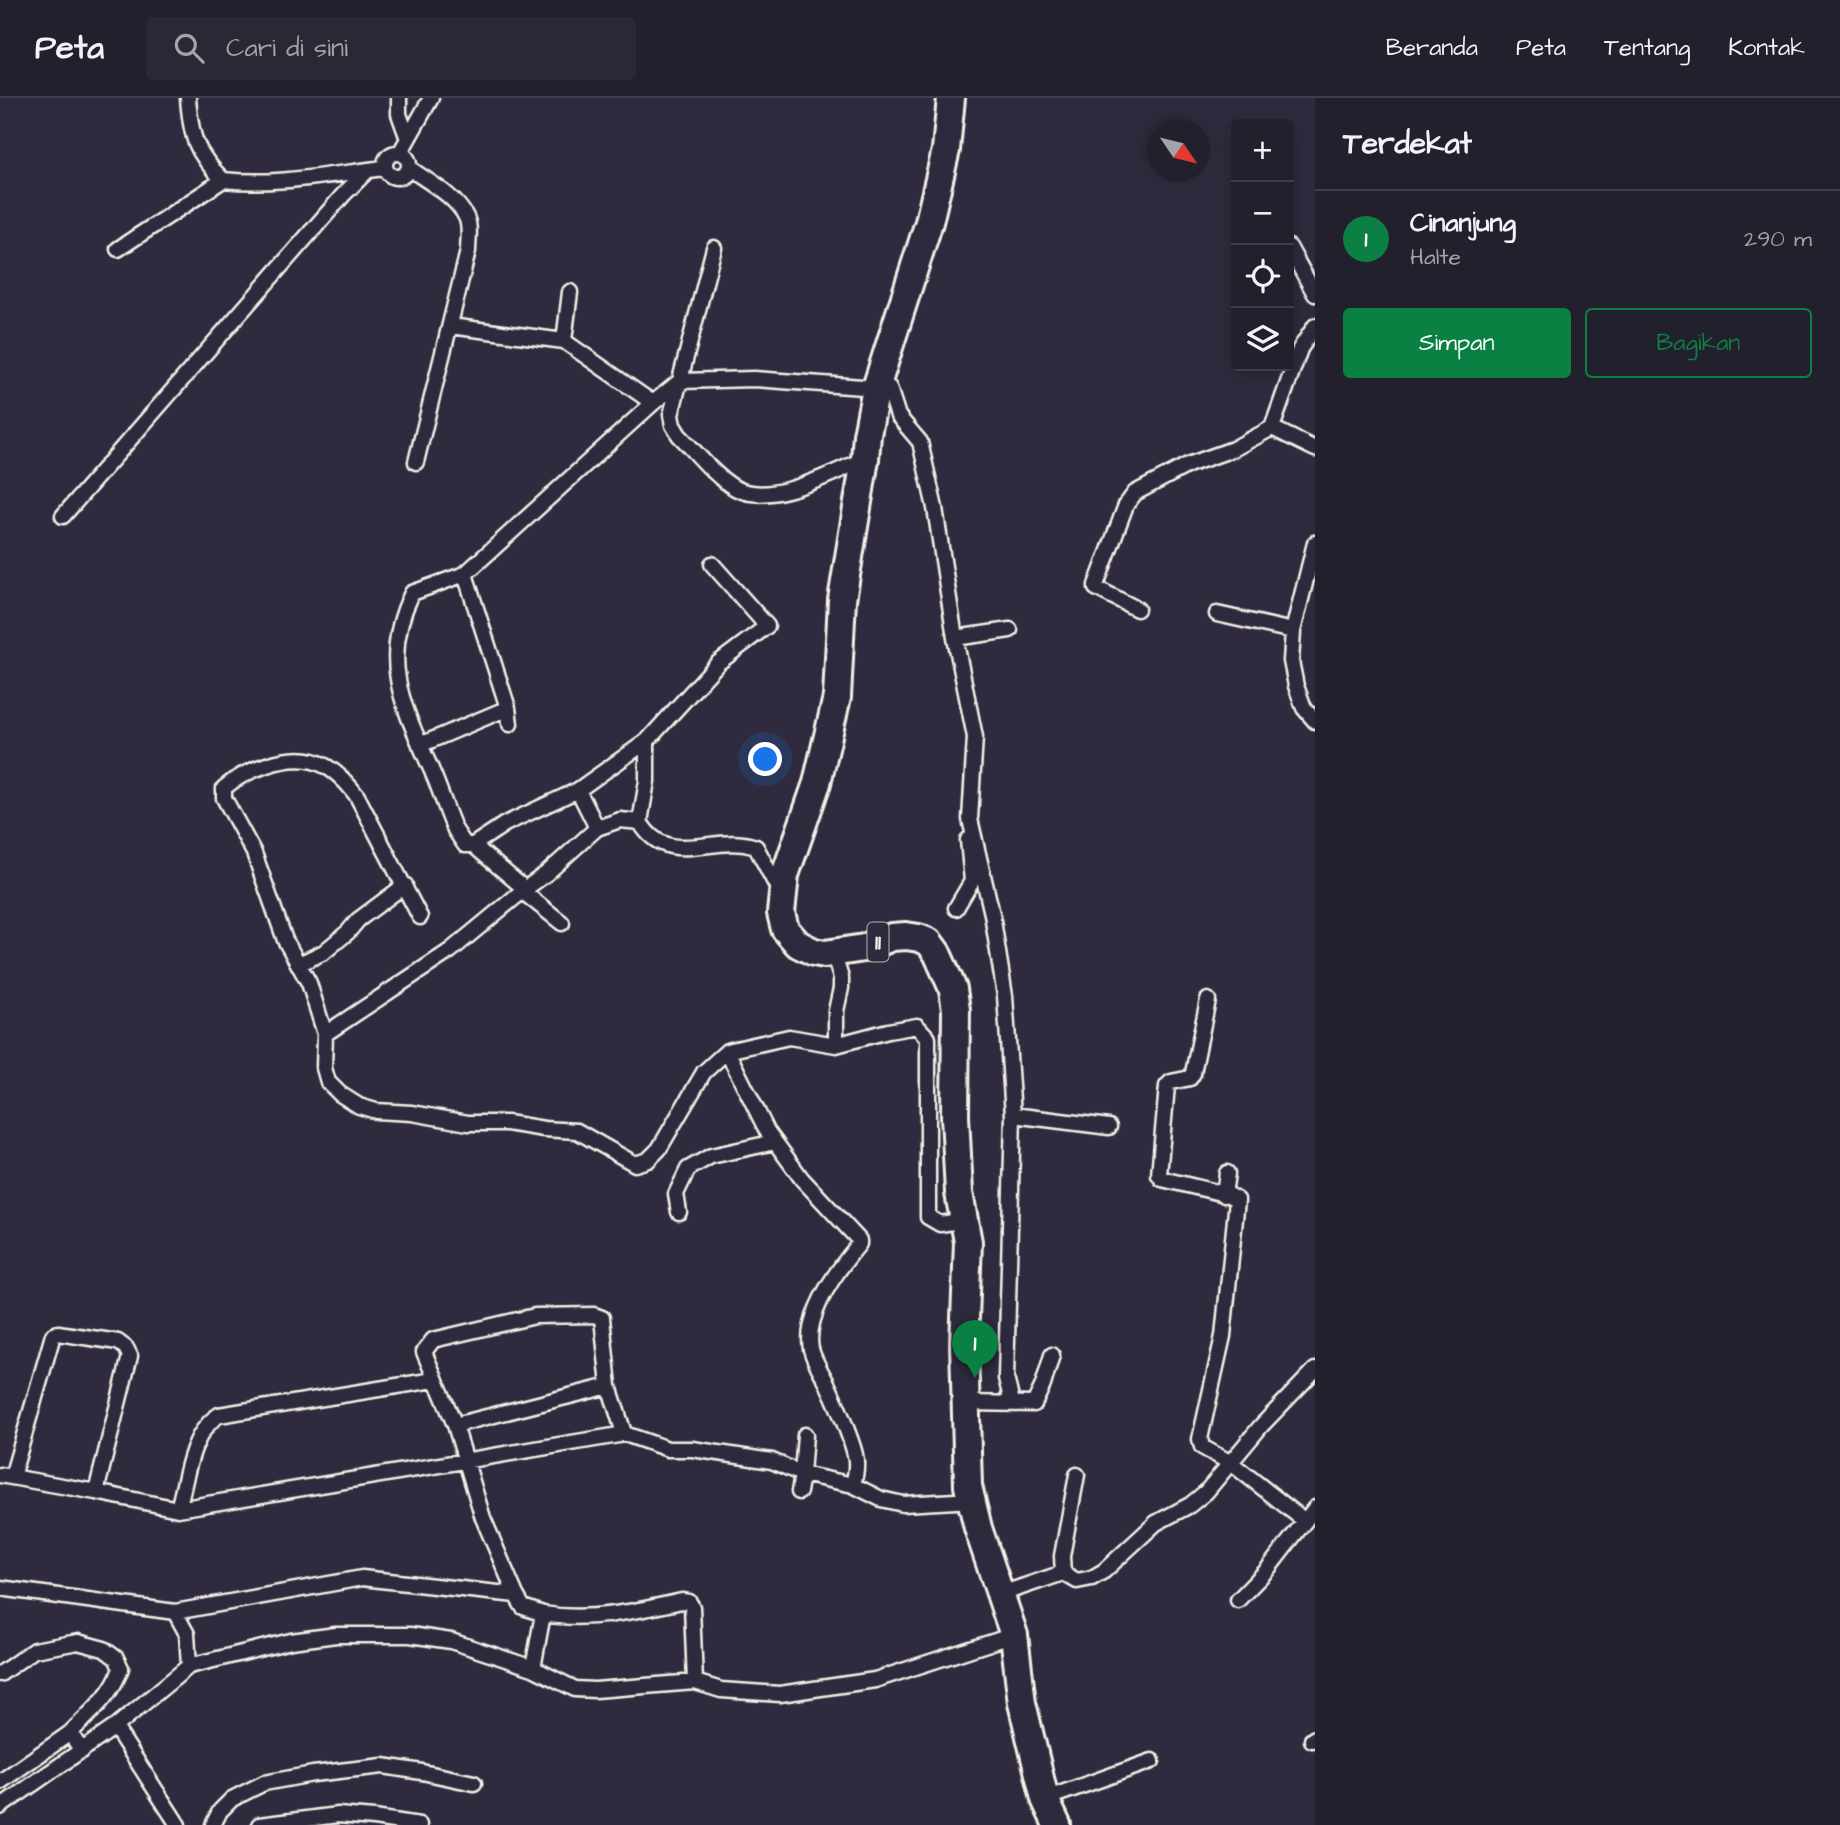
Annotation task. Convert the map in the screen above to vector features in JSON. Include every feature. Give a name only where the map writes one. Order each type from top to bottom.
[{"type":"highway","name":"11","points":[[951,98],[946,150],[929,222],[877,384],[842,600],[837,697],[817,783],[785,875],[781,913],[785,929],[798,944],[814,952],[825,954],[864,948],[892,937],[906,936],[929,943],[937,953],[953,989],[956,1010],[956,1128],[960,1193],[968,1242],[964,1344],[968,1486],[978,1528],[1014,1635],[1022,1703],[1045,1799],[1057,1825]]},
{"type":"street","points":[[188,98],[190,125],[200,154],[223,180]]},
{"type":"street","points":[[399,98],[399,114],[408,139]]},
{"type":"street","points":[[400,153],[430,98]]},
{"type":"street","points":[[400,153],[408,159],[409,168],[403,176],[389,175],[385,168],[386,159],[400,153]]},
{"type":"street","points":[[118,249],[223,180],[282,180],[385,168]]},
{"type":"street","points":[[409,168],[440,190],[461,210],[467,219],[468,251],[416,462]]},
{"type":"street","points":[[63,516],[344,194],[368,170]]},
{"type":"street","points":[[714,248],[671,415],[679,435],[722,478],[747,493],[759,495],[793,488],[865,459]]},
{"type":"street","points":[[1294,256],[1315,294]]},
{"type":"street","points":[[564,341],[570,292]]},
{"type":"street","points":[[450,326],[564,341],[653,403]]},
{"type":"street","points":[[1137,609],[1096,588],[1110,543],[1130,499],[1135,493],[1188,465],[1233,449],[1272,428],[1300,349],[1315,326]]},
{"type":"street","points":[[712,564],[766,626],[709,673],[647,741],[579,790],[505,824],[472,845],[465,845],[455,830],[407,717],[398,689],[397,631],[412,593],[465,574],[680,381],[754,379],[877,384],[889,388],[898,416],[920,442],[936,508],[955,638],[975,737],[967,830],[972,881],[956,908]]},
{"type":"street","points":[[1272,428],[1315,449]]},
{"type":"street","points":[[1315,543],[1293,631],[1291,661],[1304,708],[1315,721]]},
{"type":"street","points":[[465,574],[508,708],[510,724]]},
{"type":"street","points":[[1217,614],[1293,631]]},
{"type":"street","points":[[955,638],[1010,630]]},
{"type":"street","points":[[420,745],[508,708]]},
{"type":"street","points":[[647,741],[647,781],[640,822],[651,838],[661,845],[688,847],[736,844],[755,847],[782,895]]},
{"type":"street","points":[[420,917],[357,796],[345,781],[327,767],[314,761],[283,762],[257,768],[227,785],[222,791],[254,853],[285,940],[309,984],[326,1034],[324,1068],[328,1082],[340,1094],[359,1106],[376,1111],[412,1113],[468,1123],[507,1123],[577,1131],[635,1164],[648,1160],[659,1149],[704,1072],[727,1051],[789,1037],[836,1045],[917,1026],[928,1038],[928,1217],[940,1224],[966,1220]]},
{"type":"street","points":[[579,790],[597,828]]},
{"type":"street","points":[[970,819],[992,914],[1005,996],[1013,1115],[1006,1378],[1012,1402]]},
{"type":"street","points":[[326,1034],[450,951],[547,873],[597,828],[620,820],[640,822]]},
{"type":"street","points":[[472,845],[562,923]]},
{"type":"street","points":[[299,964],[324,952],[358,920],[405,885]]},
{"type":"street","points":[[833,952],[841,978],[836,1011],[836,1045]]},
{"type":"street","points":[[1208,1000],[1191,1078],[1171,1082],[1167,1086],[1159,1175],[1162,1179],[1237,1200],[1223,1336],[1200,1439],[1202,1447],[1231,1463],[1305,1521]]},
{"type":"street","points":[[727,1051],[767,1131],[802,1179],[859,1240],[859,1244],[845,1261],[816,1309],[810,1338],[812,1351],[839,1408],[856,1455],[857,1470],[853,1485]]},
{"type":"street","points":[[1013,1115],[1109,1127]]},
{"type":"street","points":[[679,1212],[676,1194],[688,1169],[711,1156],[775,1142]]},
{"type":"street","points":[[1224,1195],[1227,1173]]},
{"type":"street","points":[[622,1433],[609,1387],[602,1318],[594,1314],[536,1316],[433,1340],[424,1352],[455,1425],[483,1518],[523,1607],[543,1614],[579,1617],[618,1614],[682,1601],[689,1602],[692,1607],[695,1682]]},
{"type":"street","points":[[96,1492],[130,1356],[126,1348],[118,1342],[58,1333],[52,1335],[6,1476],[178,1509],[466,1462],[622,1433],[668,1449],[692,1449],[772,1461],[802,1474],[853,1485],[881,1499],[903,1504],[973,1500]]},
{"type":"street","points":[[966,1403],[1034,1404],[1044,1385],[1052,1355]]},
{"type":"street","points":[[1001,1594],[1063,1573],[1077,1581],[1086,1581],[1104,1571],[1156,1523],[1206,1492],[1261,1426],[1315,1370]]},
{"type":"street","points":[[178,1509],[198,1438],[209,1421],[219,1415],[435,1380]]},
{"type":"street","points":[[455,1425],[609,1387]]},
{"type":"street","points":[[799,1492],[805,1435]]},
{"type":"street","points":[[1063,1573],[1062,1556],[1077,1475]]},
{"type":"street","points":[[1238,1600],[1267,1570],[1315,1508]]},
{"type":"street","points":[[0,1588],[175,1612],[362,1578],[516,1595]]},
{"type":"street","points":[[175,1612],[187,1634],[189,1666]]},
{"type":"street","points":[[533,1668],[543,1614]]},
{"type":"street","points":[[0,1807],[115,1727],[189,1666],[291,1641],[336,1635],[410,1635],[451,1641],[533,1668],[575,1689],[595,1690],[695,1682],[721,1690],[780,1694],[875,1680],[1014,1635]]},
{"type":"street","points":[[0,1674],[34,1650],[78,1642],[104,1649],[116,1658],[121,1668],[99,1704],[70,1733],[0,1782]]},
{"type":"street","points":[[115,1727],[178,1825]]},
{"type":"street","points":[[70,1733],[82,1751]]},
{"type":"street","points":[[1045,1799],[1152,1761]]},
{"type":"street","points":[[213,1825],[220,1811],[232,1799],[264,1783],[313,1773],[383,1766],[474,1783]]},
{"type":"street","points":[[259,1825],[338,1815],[419,1825]]},
{"type":"place","name":"Cinanjung","points":[[975,1378]]}]
